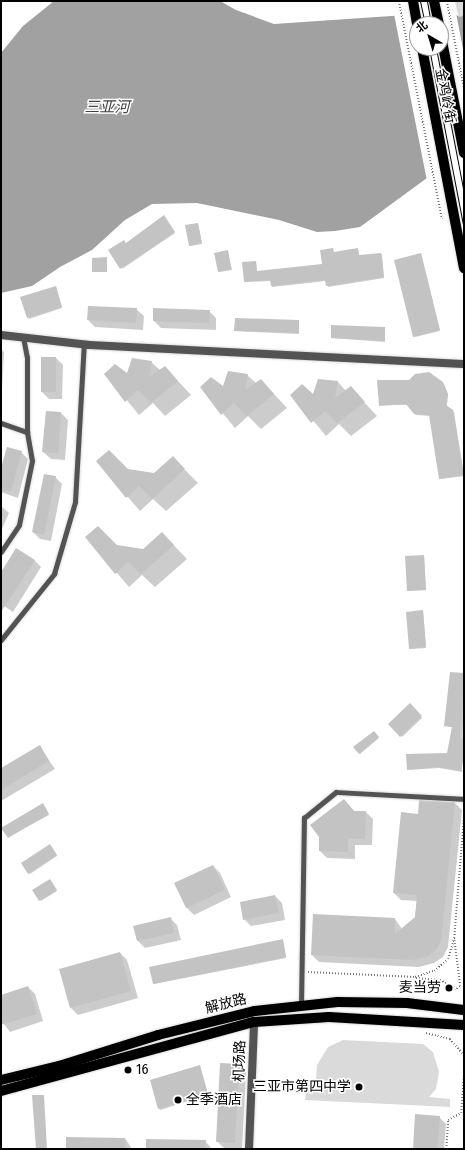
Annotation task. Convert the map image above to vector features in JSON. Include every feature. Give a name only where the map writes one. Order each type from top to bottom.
[{"type":"main road","points":[[413,1],[416,16]]},
{"type":"main road","points":[[434,1],[437,16]]},
{"type":"main road","name":"金鸡岭街","points":[[424,56],[464,268]]},
{"type":"main road","name":"金鸡岭街","points":[[445,56],[464,153]]},
{"type":"main road","name":"解放路","points":[[1,1080],[232,1016],[255,1011],[338,1002],[407,1003],[464,1010]]},
{"type":"main road","name":"解放路","points":[[1,1091],[254,1022],[329,1017],[464,1025]]},
{"type":"street","points":[[1,335],[84,343],[464,364]]},
{"type":"street","name":"机场路","points":[[249,1149],[254,1022]]},
{"type":"lane","points":[[1,552],[19,525],[32,461],[27,432],[27,358],[23,337]]},
{"type":"lane","points":[[1,640],[54,574],[74,502],[84,343]]},
{"type":"lane","points":[[1,423],[27,432]]},
{"type":"lane","points":[[301,1006],[303,971],[304,818],[336,792],[464,799]]},
{"type":"path","points":[[399,1],[442,219]]},
{"type":"path","points":[[447,1],[464,88]]},
{"type":"path","points":[[415,977],[434,971],[448,959],[454,938],[464,814]]},
{"type":"path","points":[[303,971],[415,977],[440,980],[457,989],[460,986],[454,938]]},
{"type":"path","points":[[419,1031],[450,1039],[464,1055]]},
{"type":"path","points":[[446,1149],[448,1120],[461,1113],[464,1071]]},
{"type":"shaded area","points":[[455,1],[464,1],[464,45]]},
{"type":"shaded area","points":[[343,1040],[423,1044],[433,1052],[439,1072],[436,1089],[429,1097],[450,1099],[450,1107],[305,1100],[306,1091],[325,1093],[316,1078],[317,1065],[328,1047]]},
{"type":"water","name":"三亚河","points":[[54,1],[220,1],[236,10],[274,24],[450,12],[460,17],[464,15],[464,122],[453,159],[360,227],[317,232],[279,220],[197,203],[152,204],[125,220],[92,250],[60,267],[32,286],[1,293],[1,53],[23,26]]},
{"type":"pier","points":[[450,10],[456,13],[464,54],[464,130],[455,161],[427,181],[394,14]]},
{"type":"building","points":[[164,215],[175,232],[120,269],[108,250],[124,240],[126,243]]},
{"type":"building","points":[[198,223],[202,243],[189,246],[185,225]]},
{"type":"building","points":[[333,248],[334,252],[358,248],[359,255],[381,253],[384,277],[326,286],[325,280],[271,286],[270,280],[244,282],[242,262],[256,261],[257,271],[322,264],[320,250]]},
{"type":"building","points":[[228,250],[231,269],[218,272],[214,253]]},
{"type":"building","points":[[421,253],[440,330],[413,337],[394,260]]},
{"type":"building","points":[[107,257],[107,272],[92,272],[92,258]]},
{"type":"building","points":[[56,286],[62,307],[27,318],[20,297]]},
{"type":"building","points":[[88,306],[137,308],[136,323],[87,320]]},
{"type":"building","points":[[153,308],[210,310],[209,323],[153,321]]},
{"type":"building","points":[[235,318],[299,320],[299,333],[234,331]]},
{"type":"building","points":[[331,325],[385,327],[385,341],[331,338]]},
{"type":"building","points":[[41,357],[56,357],[56,392],[41,392]]},
{"type":"building","points":[[132,358],[152,361],[149,377],[165,366],[178,381],[151,403],[138,390],[125,402],[104,374],[115,364],[127,373]]},
{"type":"building","points":[[228,371],[248,374],[245,390],[261,379],[274,394],[247,416],[234,403],[221,415],[200,387],[211,377],[223,386]]},
{"type":"building","points":[[429,372],[443,382],[448,394],[446,405],[453,410],[464,475],[439,479],[429,415],[414,414],[406,404],[379,406],[377,380],[409,380],[415,374]]},
{"type":"building","points":[[318,379],[338,381],[335,398],[351,386],[365,402],[337,423],[325,411],[311,423],[290,395],[302,384],[313,394]]},
{"type":"building","points":[[46,411],[61,412],[58,453],[42,452]]},
{"type":"building","points":[[7,447],[22,451],[11,492],[1,489],[1,468]]},
{"type":"building","points":[[109,450],[128,469],[154,473],[173,456],[185,469],[152,499],[139,486],[126,498],[96,461]]},
{"type":"building","points":[[44,474],[56,476],[44,535],[32,532]]},
{"type":"building","points":[[98,526],[117,545],[143,549],[162,532],[174,545],[141,574],[128,562],[115,574],[85,537]]},
{"type":"building","points":[[16,548],[35,560],[1,612],[1,572]]},
{"type":"building","points":[[424,555],[426,590],[407,591],[405,556]]},
{"type":"building","points":[[423,610],[426,647],[409,649],[406,612]]},
{"type":"building","points":[[450,672],[464,673],[460,738],[464,739],[464,756],[461,771],[438,767],[407,770],[406,754],[447,753],[452,727],[444,726]]},
{"type":"building","points":[[410,703],[422,716],[400,737],[388,724]]},
{"type":"building","points":[[374,731],[379,737],[359,754],[353,747]]},
{"type":"building","points":[[40,745],[49,761],[1,790],[1,768]]},
{"type":"building","points":[[344,799],[354,811],[366,811],[365,839],[348,838],[348,852],[319,851],[319,837],[310,825]]},
{"type":"building","points":[[419,800],[455,802],[441,940],[436,950],[427,957],[412,960],[311,955],[313,914],[395,918],[395,934],[415,917],[417,895],[393,893],[401,812],[418,814]]},
{"type":"building","points":[[43,803],[49,814],[8,838],[1,828]]},
{"type":"building","points":[[50,844],[57,855],[28,874],[21,863]]},
{"type":"building","points":[[213,865],[225,890],[186,908],[174,883]]},
{"type":"building","points":[[50,879],[57,890],[39,901],[32,890]]},
{"type":"building","points":[[275,895],[279,913],[243,920],[240,902]]},
{"type":"building","points":[[171,917],[174,933],[137,941],[133,926]]},
{"type":"building","points":[[283,939],[286,957],[153,984],[149,967]]},
{"type":"building","points":[[120,952],[131,991],[70,1008],[59,969]]},
{"type":"building","points":[[28,986],[37,1014],[1,1025],[1,995]]},
{"type":"building","points":[[220,1063],[239,1064],[235,1143],[216,1142]]},
{"type":"building","points":[[200,1065],[208,1094],[158,1109],[150,1080]]},
{"type":"building","points":[[32,1095],[44,1095],[47,1149],[36,1149]]},
{"type":"building","points":[[415,1114],[440,1116],[437,1149],[413,1149]]},
{"type":"building","points":[[66,1137],[125,1138],[125,1149],[66,1149]]},
{"type":"building","points":[[146,1139],[206,1140],[205,1149],[146,1149]]},
{"type":"tram line","points":[[420,1],[423,16]]},
{"type":"tram line","points":[[427,1],[430,16]]},
{"type":"tram line","points":[[431,56],[464,230]]},
{"type":"tram line","points":[[438,56],[464,193]]},
{"type":"place","name":"麦当劳","points":[[449,988]]},
{"type":"place","name":"16","points":[[128,1070]]},
{"type":"place","name":"三亚市第四中学","points":[[359,1087]]},
{"type":"place","name":"全季酒店","points":[[178,1100]]}]
